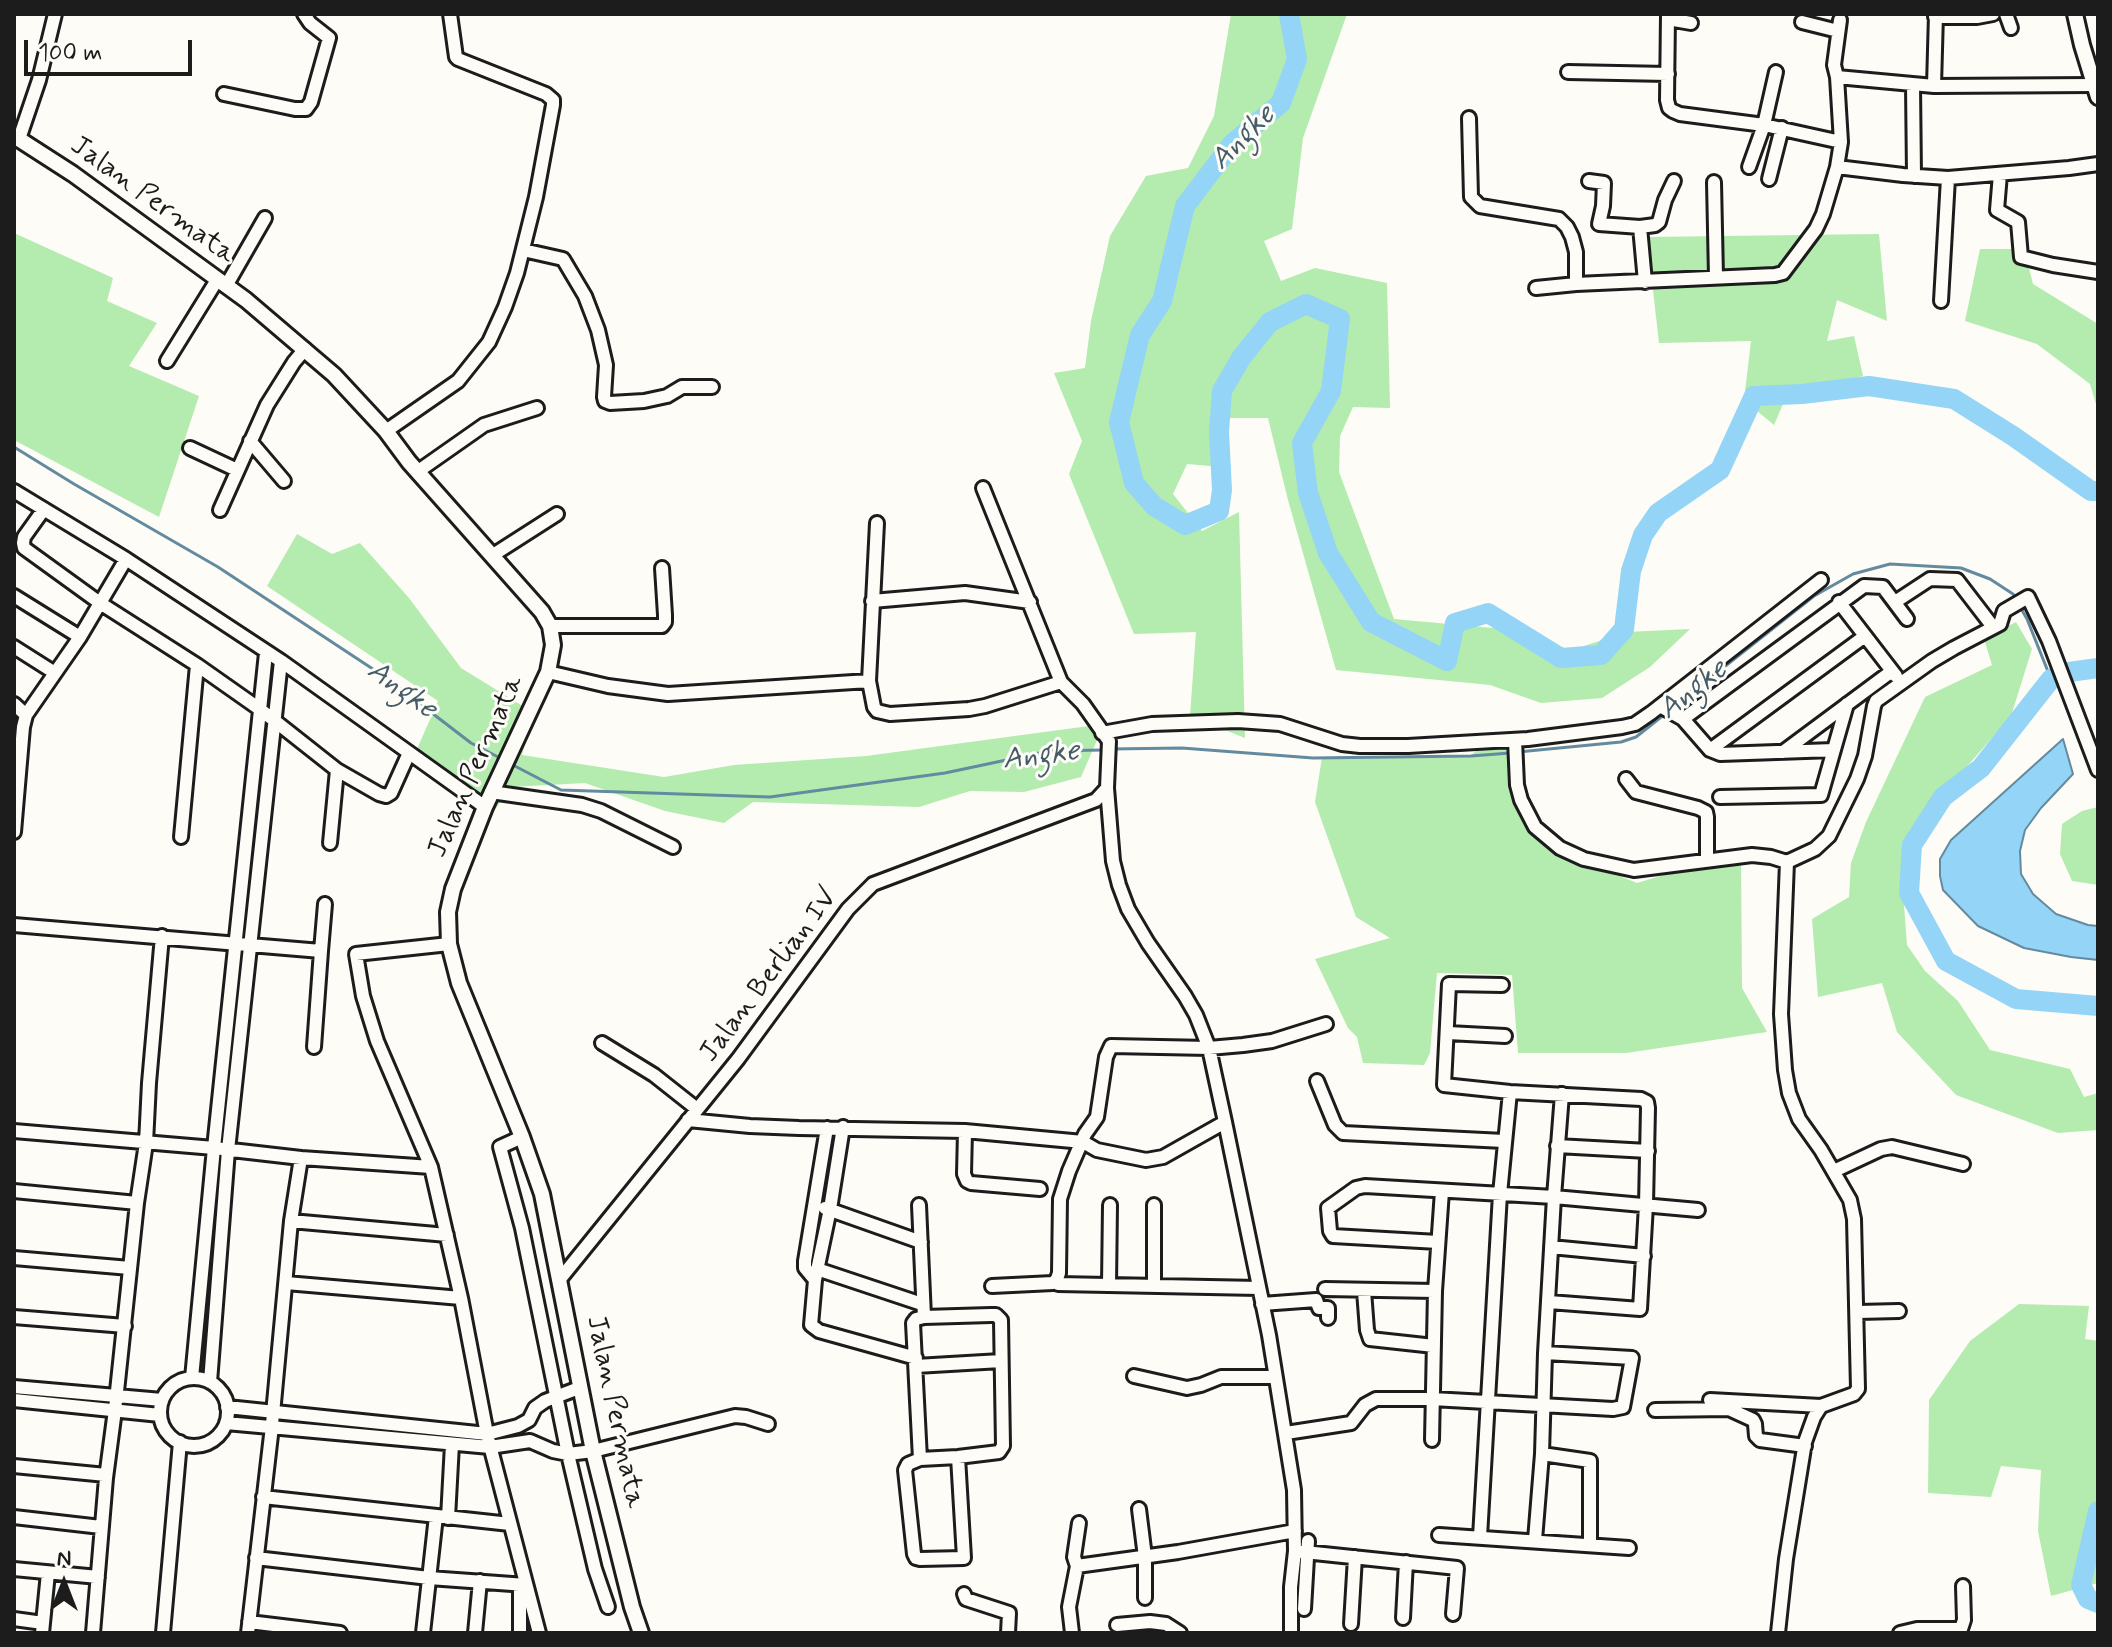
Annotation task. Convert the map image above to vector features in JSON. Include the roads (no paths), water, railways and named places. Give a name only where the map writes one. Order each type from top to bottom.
[{"type":"main road","points":[[2075,14],[2096,91]]},
{"type":"main road","name":"Jalan Permata","points":[[16,138],[73,174],[221,283],[334,375],[493,555],[542,612],[550,626],[553,645],[548,672],[494,786],[453,889],[448,912],[449,944],[459,983],[522,1137],[545,1204],[593,1451],[641,1633]]},
{"type":"street","points":[[16,138],[39,80],[55,14]]},
{"type":"street","points":[[224,94],[306,109],[311,102],[329,38],[304,14]]},
{"type":"street","points":[[386,431],[458,381],[489,342],[505,307],[523,250],[553,105],[553,100],[546,94],[458,59],[450,14]]},
{"type":"street","points":[[1934,86],[1936,15],[1977,17],[1993,14]]},
{"type":"street","points":[[2006,14],[2011,28]]},
{"type":"street","points":[[1691,23],[1668,17],[1669,108],[1680,114],[1782,128],[1841,142]]},
{"type":"street","points":[[1536,288],[1783,273],[1816,229],[1823,214],[1841,142],[1834,65],[1839,25],[1802,22]]},
{"type":"street","points":[[1568,72],[1668,74]]},
{"type":"street","points":[[1749,167],[1764,125],[1776,72]]},
{"type":"street","points":[[1837,77],[1913,85],[2096,91]]},
{"type":"street","points":[[1913,85],[1914,176]]},
{"type":"street","points":[[1469,118],[1471,197],[1480,206],[1559,219],[1567,227],[1576,252],[1576,284]]},
{"type":"street","points":[[1769,179],[1782,128]]},
{"type":"street","points":[[1837,167],[1948,178],[2098,164]]},
{"type":"street","points":[[2000,174],[1997,210],[2018,222],[2021,257],[2098,272]]},
{"type":"street","points":[[1941,301],[1948,178]]},
{"type":"street","points":[[1589,181],[1604,183],[1599,224],[1640,227],[1659,222],[1674,181]]},
{"type":"street","points":[[1714,182],[1716,277]]},
{"type":"street","points":[[167,361],[265,218]]},
{"type":"street","points":[[1640,227],[1645,282]]},
{"type":"street","points":[[523,250],[563,259],[585,296],[598,330],[606,365],[605,401],[644,401],[667,396],[682,387],[712,387]]},
{"type":"street","points":[[220,510],[267,405],[305,349]]},
{"type":"street","points":[[417,472],[484,425],[537,408]]},
{"type":"street","points":[[250,441],[284,481]]},
{"type":"street","points":[[190,448],[237,470]]},
{"type":"street","points":[[983,488],[1061,682],[1083,704],[1106,737],[1113,861],[1128,909],[1185,996],[1209,1048],[1286,1433],[1294,1490],[1295,1531],[1304,1548],[1304,1609]]},
{"type":"street","points":[[14,491],[126,559],[281,661],[485,807]]},
{"type":"street","points":[[44,509],[24,537],[24,548],[100,603],[261,710],[337,770],[386,796],[391,793],[409,753]]},
{"type":"street","points":[[493,555],[557,514]]},
{"type":"street","points":[[877,523],[869,681],[877,711],[890,714],[985,706],[1061,682]]},
{"type":"street","points":[[14,832],[17,769],[26,715],[80,637],[126,559]]},
{"type":"street","points":[[550,626],[662,626],[665,622],[662,568]]},
{"type":"street","points":[[1895,602],[1930,579],[1957,580],[1990,623]]},
{"type":"street","points":[[1670,712],[1821,580]]},
{"type":"street","points":[[1106,737],[1152,724],[1238,721],[1280,724],[1342,744],[1360,746],[1515,745],[1622,727],[1670,712],[1864,586],[1883,587],[1907,619]]},
{"type":"street","points":[[872,601],[965,593],[1030,602]]},
{"type":"street","points":[[14,596],[80,637]]},
{"type":"street","points":[[1515,745],[1517,785],[1535,827],[1560,848],[1584,859],[1634,870],[1752,855],[1787,862],[1815,849],[1829,836],[1857,779],[1876,701],[1932,661],[2000,624],[2002,615],[2018,601],[2030,598],[2098,770]]},
{"type":"street","points":[[1783,752],[1847,704],[1895,675],[1839,602]]},
{"type":"street","points":[[1710,750],[1865,636]]},
{"type":"street","points":[[14,647],[55,673]]},
{"type":"street","points":[[210,1382],[266,653]]},
{"type":"street","points":[[192,1378],[214,1148],[281,661]]},
{"type":"street","points":[[181,837],[197,665]]},
{"type":"street","points":[[548,672],[608,686],[668,694],[869,681]]},
{"type":"street","points":[[14,704],[26,715]]},
{"type":"street","points":[[1720,797],[1821,795],[1847,704]]},
{"type":"street","points":[[1670,712],[1710,750],[1720,754],[1834,750]]},
{"type":"street","points":[[330,843],[337,770]]},
{"type":"street","points":[[1626,779],[1636,792],[1706,812],[1707,861]]},
{"type":"street","points":[[494,786],[601,811],[673,847]]},
{"type":"street","name":"Jalan Berlian IV","points":[[560,1279],[738,1059],[848,909],[873,884],[1096,800],[1107,788]]},
{"type":"street","points":[[1710,1400],[1821,1406],[1854,1394],[1858,1389],[1858,1312],[1854,1219],[1850,1200],[1799,1119],[1789,1093],[1785,1070],[1781,1014],[1787,862]]},
{"type":"street","points":[[314,1047],[325,904]]},
{"type":"street","points":[[14,925],[321,951]]},
{"type":"street","points":[[93,1633],[106,1475],[146,1143],[162,936]]},
{"type":"street","points":[[449,944],[356,954],[363,996],[377,1041],[431,1167],[461,1298],[488,1440],[523,1584],[539,1633]]},
{"type":"street","points":[[1502,985],[1449,984],[1444,1085],[1644,1099],[1648,1108],[1640,1309],[1549,1302]]},
{"type":"street","points":[[992,1286],[1053,1283],[1057,1279],[1060,1199],[1085,1134],[1097,1117],[1106,1057],[1111,1046],[1209,1048],[1272,1041],[1326,1024]]},
{"type":"street","points":[[1448,1033],[1505,1036]]},
{"type":"street","points":[[602,1043],[654,1075],[697,1109]]},
{"type":"street","points":[[1317,1081],[1335,1125],[1343,1133],[1504,1141]]},
{"type":"street","points":[[1480,1537],[1500,1194],[1510,1092]]},
{"type":"street","points":[[1535,1540],[1562,1094]]},
{"type":"street","points":[[688,1120],[750,1126],[965,1131],[1083,1142],[1097,1150],[1146,1160],[1163,1157],[1225,1122]]},
{"type":"street","points":[[843,1127],[816,1274],[813,1328],[916,1362],[1001,1361]]},
{"type":"street","points":[[827,1128],[805,1268],[816,1274],[922,1304]]},
{"type":"street","points":[[14,1131],[431,1167]]},
{"type":"street","points":[[965,1131],[964,1174],[967,1181],[1040,1189]]},
{"type":"street","points":[[522,1137],[500,1147],[519,1216],[568,1454],[595,1569],[608,1607]]},
{"type":"street","points":[[1557,1146],[1648,1151]]},
{"type":"street","points":[[1834,1171],[1892,1147],[1963,1164]]},
{"type":"street","points":[[301,1158],[291,1221],[248,1628],[340,1633]]},
{"type":"street","points":[[1438,1242],[1333,1236],[1328,1208],[1361,1187],[1554,1197],[1698,1210]]},
{"type":"street","points":[[14,1191],[137,1203]]},
{"type":"street","points":[[1432,1440],[1435,1291],[1442,1191]]},
{"type":"street","points":[[814,1205],[921,1242]]},
{"type":"street","points":[[919,1205],[924,1317]]},
{"type":"street","points":[[1067,1205],[1062,1284],[1259,1288]]},
{"type":"street","points":[[1109,1285],[1110,1205]]},
{"type":"street","points":[[1154,1205],[1154,1286]]},
{"type":"street","points":[[291,1221],[447,1235]]},
{"type":"street","points":[[1551,1247],[1644,1256]]},
{"type":"street","points":[[14,1258],[130,1268]]},
{"type":"street","points":[[286,1283],[461,1298]]},
{"type":"street","points":[[1325,1289],[1435,1291]]},
{"type":"street","points":[[1364,1291],[1370,1339],[1434,1346]]},
{"type":"street","points":[[1262,1304],[1316,1300],[1319,1308],[1328,1308],[1328,1318]]},
{"type":"street","points":[[539,1309],[566,1310]]},
{"type":"street","points":[[1858,1312],[1899,1311]]},
{"type":"street","points":[[920,1459],[913,1323],[924,1317],[996,1315],[1001,1320],[1001,1450],[920,1459],[908,1464],[905,1470],[916,1558],[964,1558],[958,1457]]},
{"type":"street","points":[[14,1317],[125,1326]]},
{"type":"street","points":[[1286,1433],[1351,1423],[1365,1405],[1376,1399],[1488,1401],[1619,1409],[1625,1403],[1632,1358],[1545,1353]]},
{"type":"street","points":[[1134,1376],[1187,1388],[1221,1377],[1275,1377]]},
{"type":"street","points":[[192,1378],[210,1382],[222,1393],[227,1407],[226,1423],[222,1430],[211,1441],[195,1445],[180,1442],[166,1431],[160,1415],[166,1393],[177,1382],[192,1378]]},
{"type":"street","points":[[14,1387],[116,1403],[160,1415]]},
{"type":"street","points":[[226,1423],[452,1444],[488,1440],[529,1420],[535,1408],[545,1401],[579,1388]]},
{"type":"street","points":[[14,1400],[116,1403],[162,1400]]},
{"type":"street","points":[[1778,1633],[1786,1559],[1805,1446],[1814,1417],[1821,1406]]},
{"type":"street","points":[[227,1407],[488,1440],[530,1441],[568,1454],[593,1451],[735,1416],[768,1424]]},
{"type":"street","points":[[1655,1410],[1729,1409],[1753,1420],[1756,1436],[1760,1440],[1805,1446]]},
{"type":"street","points":[[163,1633],[180,1442]]},
{"type":"street","points":[[423,1633],[429,1578],[442,1517],[452,1444]]},
{"type":"street","points":[[1542,1454],[1590,1461],[1590,1545]]},
{"type":"street","points":[[14,1466],[106,1475]]},
{"type":"street","points":[[263,1497],[510,1524]]},
{"type":"street","points":[[1139,1509],[1145,1557],[1145,1598]]},
{"type":"street","points":[[14,1517],[101,1527]]},
{"type":"street","points":[[1072,1633],[1069,1607],[1077,1566],[1074,1557],[1079,1523]]},
{"type":"street","points":[[1077,1566],[1295,1531]]},
{"type":"street","points":[[1439,1535],[1629,1548]]},
{"type":"street","points":[[1304,1548],[1457,1568],[1453,1614]]},
{"type":"street","points":[[1291,1633],[1291,1587],[1304,1548]]},
{"type":"street","points":[[1351,1624],[1355,1557]]},
{"type":"street","points":[[256,1558],[429,1578],[523,1584]]},
{"type":"street","points":[[1403,1618],[1406,1562]]},
{"type":"street","points":[[14,1569],[98,1577]]},
{"type":"street","points":[[14,1619],[43,1628],[48,1573]]},
{"type":"street","points":[[475,1633],[480,1581]]},
{"type":"street","points":[[520,1633],[523,1584]]},
{"type":"street","points":[[1900,1633],[1917,1629],[1961,1629],[1964,1620],[1963,1586]]},
{"type":"street","points":[[964,1594],[966,1599],[1009,1613],[1008,1633]]},
{"type":"street","points":[[1117,1625],[1166,1624],[1180,1633]]},
{"type":"water","points":[[2063,739],[2073,774],[2025,830],[2020,851],[2021,874],[2033,894],[2056,914],[2098,926],[2098,960],[2024,948],[1978,926],[1943,890],[1940,876],[1940,859],[1951,840]]},
{"type":"waterway","name":"Angke","points":[[1289,14],[1297,59],[1281,103],[1232,144],[1185,206],[1162,301],[1140,335],[1119,422],[1134,483],[1154,506],[1185,525],[1219,511],[1222,490],[1219,432],[1222,391],[1241,358],[1270,322],[1306,304],[1340,319],[1331,391],[1302,443],[1308,493],[1328,553],[1371,622],[1447,661],[1455,623],[1488,613],[1561,658],[1601,655],[1624,629],[1631,571],[1643,535],[1658,513],[1720,470],[1754,396],[1869,386],[1954,399],[2091,491],[2098,491]]},
{"type":"waterway","name":"Angke","points":[[14,447],[218,567],[385,677],[471,743],[502,759]]},
{"type":"waterway","name":"Angke","points":[[1671,709],[1814,596],[1853,574],[1890,564],[1961,568],[1990,579],[2016,599]]},
{"type":"waterway","name":"Angke","points":[[2019,605],[2051,679]]},
{"type":"waterway","name":"Angke","points":[[2098,668],[2062,673],[2051,679],[1981,768],[1943,797],[1912,845],[1909,893],[1946,961],[2016,999],[2098,1006]]},
{"type":"waterway","name":"Angke","points":[[1518,752],[1621,742],[1636,737],[1665,714]]},
{"type":"waterway","name":"Angke","points":[[1111,749],[1182,748],[1313,758],[1510,753]]},
{"type":"waterway","name":"Angke","points":[[509,763],[561,790],[770,797],[945,773],[1049,751],[1103,750]]},
{"type":"waterway","name":"Angke","points":[[2098,1511],[2081,1585],[2088,1599],[2098,1603]]}]
